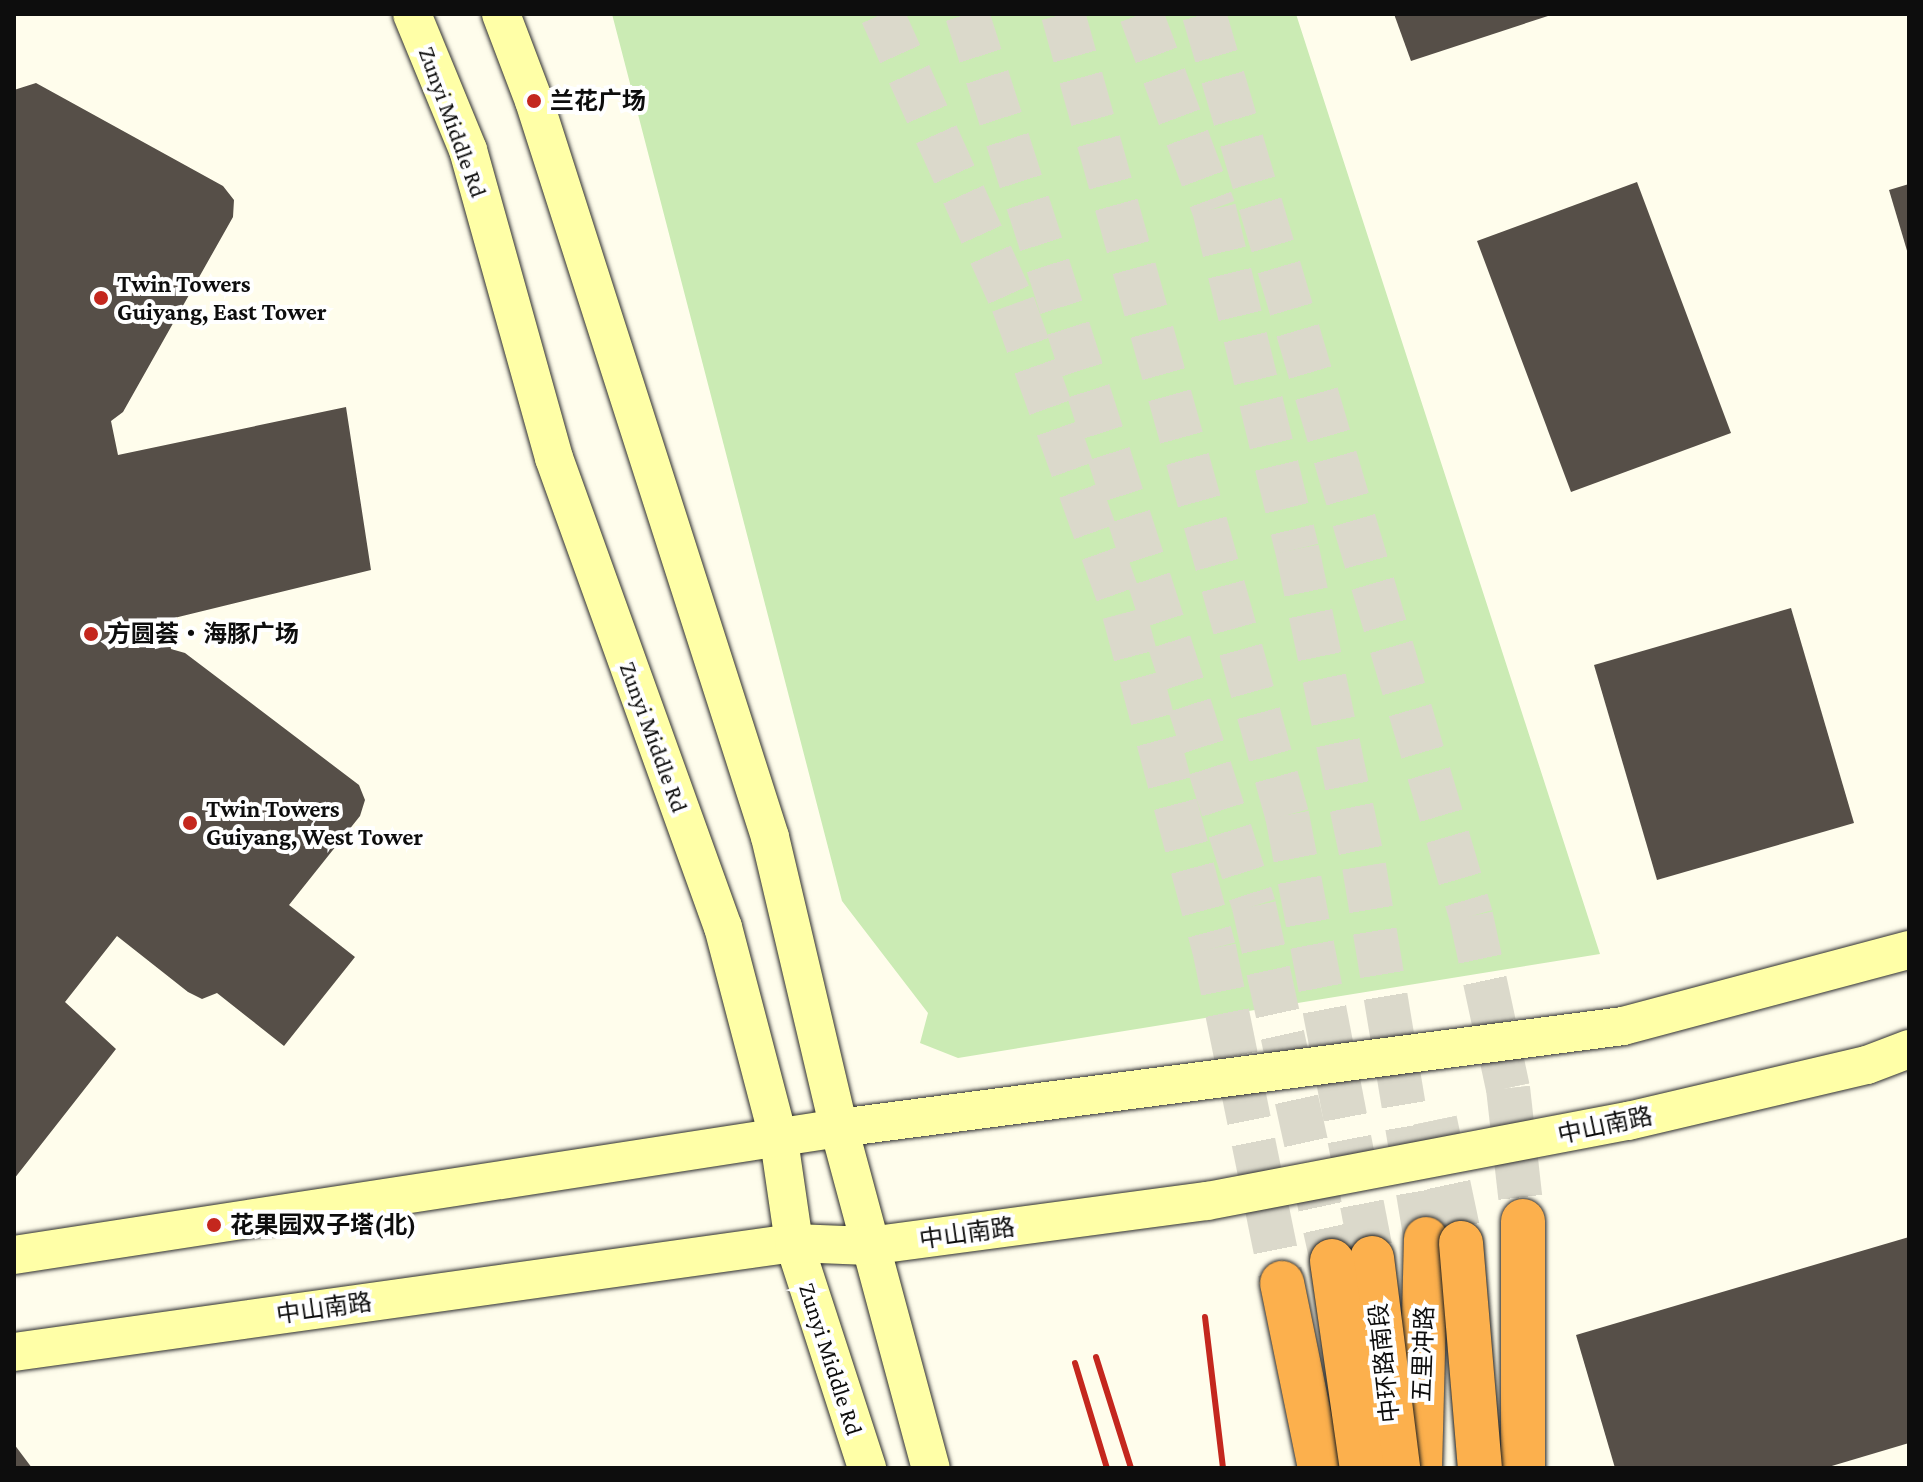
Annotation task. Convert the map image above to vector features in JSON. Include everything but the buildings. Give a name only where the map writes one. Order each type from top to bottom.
[{"type":"highway","points":[[1523,1221],[1523,1468]]},
{"type":"highway","name":"五里冲路","points":[[1420,1468],[1444,1241],[1480,1468]]},
{"type":"highway","name":"中环路南段","points":[[1362,1468],[1352,1259],[1398,1468]]},
{"type":"highway","points":[[1282,1283],[1320,1468]]},
{"type":"main road","name":"Zunyi Middle Rd","points":[[412,14],[468,150],[554,458],[723,927],[779,1140],[794,1243],[867,1468]]},
{"type":"main road","points":[[501,14],[534,101],[770,837],[869,1246],[931,1468]]},
{"type":"main road","points":[[14,1255],[779,1140],[839,1128],[1623,1026],[1909,950]]},
{"type":"main road","name":"中山南路","points":[[14,1352],[794,1243],[869,1246],[1269,1190],[1628,1121],[1867,1065],[1909,1049]]},
{"type":"green space","points":[[612,14],[1296,14],[1600,954],[958,1058],[920,1043],[928,1013],[842,901]]},
{"type":"tunnel","points":[[882,14],[1013,304],[1124,613],[1214,948],[1282,1283]]},
{"type":"tunnel","points":[[967,14],[1254,906],[1332,1261]]},
{"type":"tunnel","points":[[1063,14],[1287,815],[1372,1258]]},
{"type":"tunnel","points":[[1141,14],[1214,209],[1297,549],[1364,866],[1426,1239]]},
{"type":"tunnel","points":[[1204,14],[1471,916],[1508,1088],[1523,1221]]},
{"type":"tunnel","points":[[1435,1120],[1461,1243]]},
{"type":"railway","points":[[1205,1317],[1223,1468]]},
{"type":"railway","points":[[1096,1357],[1131,1468]]},
{"type":"railway","points":[[1075,1363],[1107,1468]]},
{"type":"place","name":"兰花广场","points":[[534,101]]},
{"type":"place","name":"Twin Towers Guiyang, East Tower","points":[[101,298]]},
{"type":"place","name":"方圆荟・海豚广场","points":[[91,634]]},
{"type":"place","name":"Twin Towers Guiyang, West Tower","points":[[190,823]]},
{"type":"place","name":"花果园双子塔(北)","points":[[214,1225]]}]
